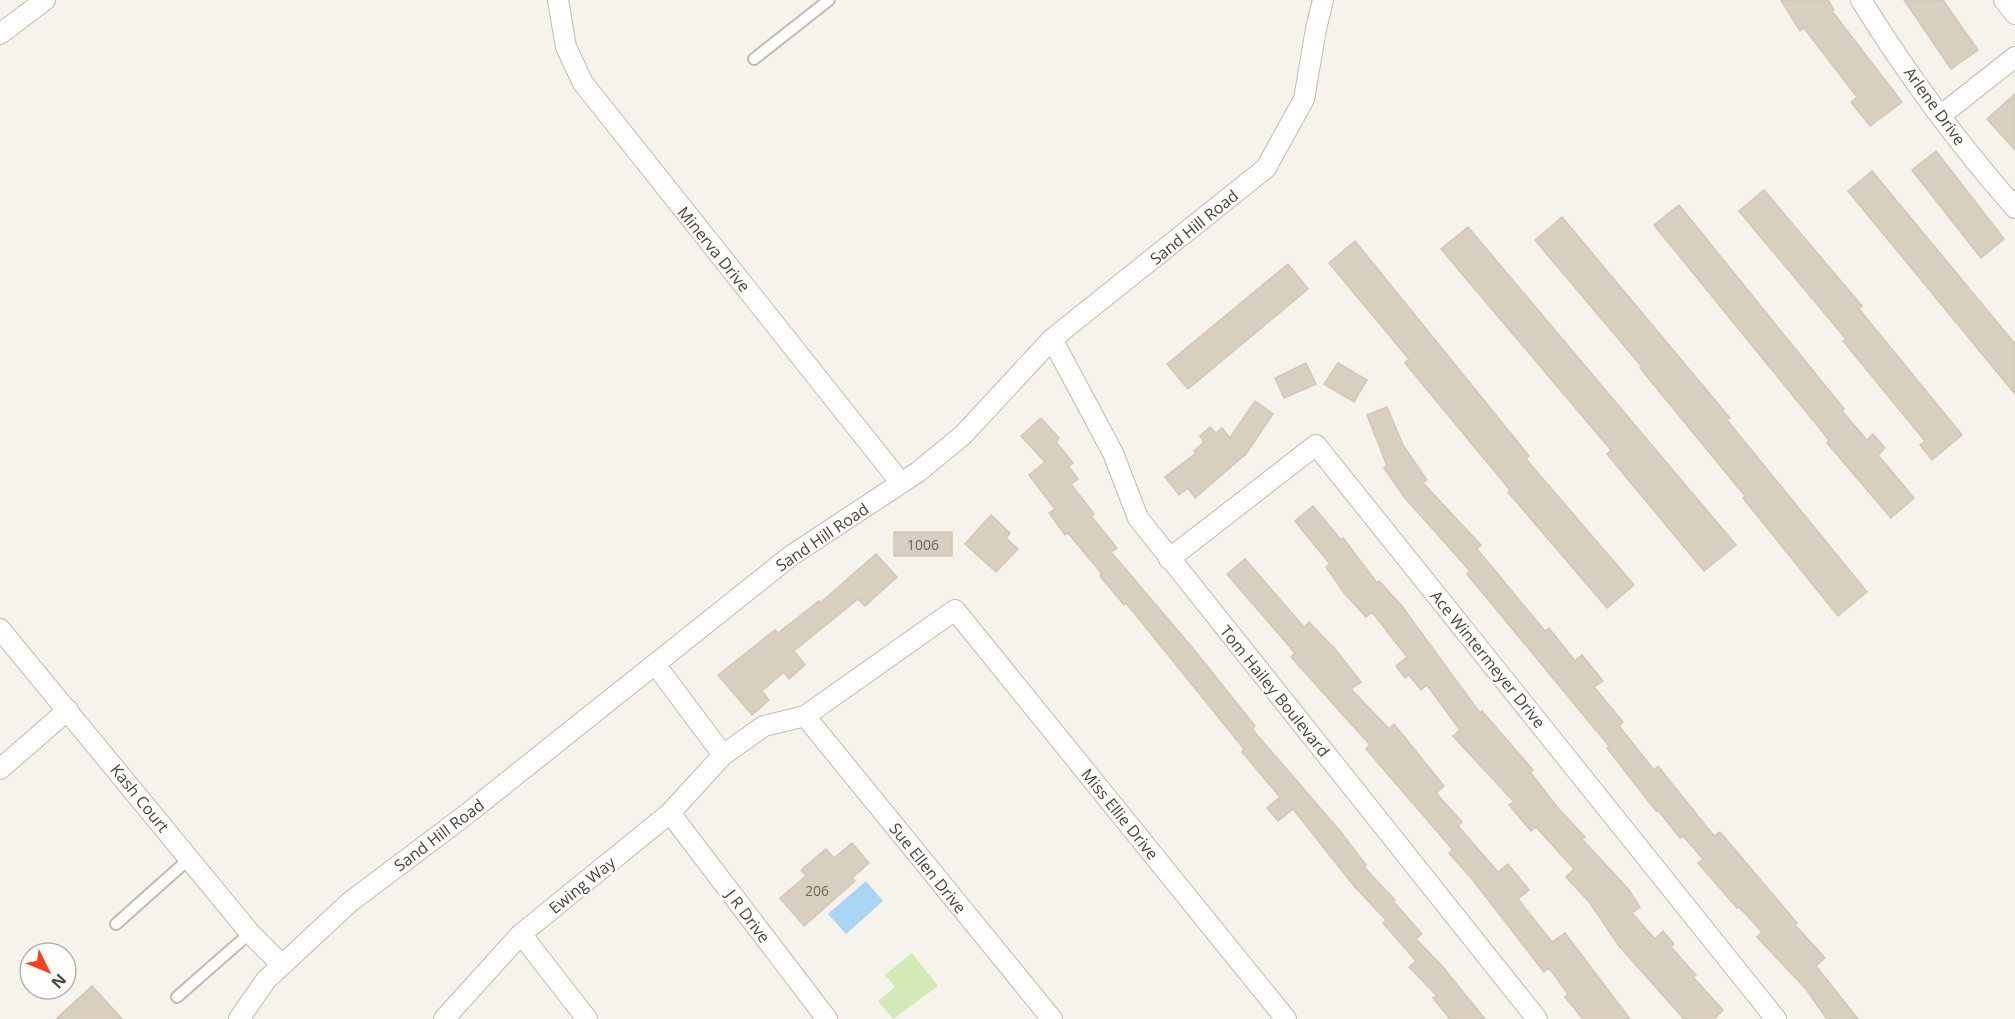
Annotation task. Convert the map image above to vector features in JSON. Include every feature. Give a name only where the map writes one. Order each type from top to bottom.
[{"type":"street","points":[[0,34],[45,0]]},
{"type":"street","name":"Minerva Drive","points":[[558,0],[566,47],[583,83],[901,483]]},
{"type":"street","name":"Sand Hill Road","points":[[239,1019],[266,980],[350,902],[463,817],[792,555],[901,483],[963,435],[1052,339],[1266,168],[1304,99],[1323,0]]},
{"type":"street","name":"Arlene Drive","points":[[1861,0],[1940,116],[1976,164],[2015,208]]},
{"type":"street","points":[[2004,0],[2015,14]]},
{"type":"street","points":[[1940,116],[2015,57]]},
{"type":"street","name":"Tom Hailey Boulevard","points":[[1052,339],[1113,453],[1138,518],[1537,1019]]},
{"type":"street","name":"Ace Wintermeyer Drive","points":[[1169,559],[1316,445],[1776,1019]]},
{"type":"street","name":"Ewing Way","points":[[444,1019],[521,934],[670,813],[723,755],[764,726],[805,716],[955,610]]},
{"type":"street","name":"Miss Ellie Drive","points":[[955,610],[1286,1019]]},
{"type":"street","name":"Kash Court","points":[[0,629],[250,933],[282,965]]},
{"type":"street","points":[[655,664],[723,755]]},
{"type":"street","points":[[0,769],[68,710]]},
{"type":"street","name":"Sue Ellen Drive","points":[[805,716],[1052,1019]]},
{"type":"street","name":"J R Drive","points":[[670,813],[827,1019]]},
{"type":"street","points":[[521,934],[587,1019]]},
{"type":"lane","points":[[754,58],[829,0]]},
{"type":"lane","points":[[116,924],[189,858]]},
{"type":"lane","points":[[177,997],[250,933]]},
{"type":"green space","points":[[912,953],[938,986],[893,1019],[878,1001],[895,987],[885,975]]},
{"type":"water","points":[[866,881],[883,901],[846,934],[828,914]]},
{"type":"building","points":[[1781,0],[1828,0],[1834,10],[1832,11],[1902,102],[1870,126],[1851,102],[1857,97],[1804,28],[1800,31]]},
{"type":"building","points":[[1904,0],[1943,0],[1978,50],[1951,69]]},
{"type":"building","points":[[2015,94],[2015,150],[1987,119]]},
{"type":"building","points":[[1936,151],[2004,239],[1981,258],[1912,170]]},
{"type":"building","points":[[1872,171],[2015,344],[2015,394],[1848,191]]},
{"type":"building","points":[[1764,190],[1862,306],[1859,309],[1962,435],[1932,460],[1920,445],[1925,441],[1843,341],[1846,339],[1739,211]]},
{"type":"building","points":[[1679,205],[1844,409],[1842,411],[1867,440],[1873,434],[1885,448],[1878,455],[1914,498],[1891,518],[1827,443],[1829,440],[1654,225]]},
{"type":"building","points":[[1562,217],[1730,418],[1727,420],[1867,592],[1838,616],[1743,498],[1745,496],[1640,368],[1642,367],[1535,240]]},
{"type":"building","points":[[1468,227],[1736,545],[1704,571],[1607,454],[1611,450],[1441,249]]},
{"type":"building","points":[[1355,241],[1529,456],[1526,459],[1634,585],[1607,608],[1508,492],[1510,490],[1405,363],[1409,359],[1329,263]]},
{"type":"building","points":[[1288,264],[1308,289],[1188,389],[1167,364]]},
{"type":"building","points":[[1306,363],[1316,384],[1284,398],[1275,378]]},
{"type":"building","points":[[1338,363],[1367,380],[1354,402],[1324,384]]},
{"type":"building","points":[[1255,401],[1273,414],[1246,454],[1195,498],[1188,488],[1179,495],[1165,477],[1196,453],[1194,451],[1204,442],[1200,436],[1210,427],[1216,433],[1222,428],[1230,438]]},
{"type":"building","points":[[1387,407],[1403,445],[1427,480],[1423,483],[1481,545],[1477,549],[1545,631],[1549,628],[1575,661],[1582,655],[1603,681],[1594,687],[1623,722],[1619,726],[1654,770],[1658,766],[1714,836],[1720,832],[1797,923],[1795,925],[1825,958],[1816,966],[1858,1019],[1827,1019],[1805,988],[1757,937],[1762,932],[1739,907],[1737,908],[1698,863],[1703,859],[1683,836],[1680,838],[1658,810],[1656,811],[1607,748],[1609,746],[1467,574],[1470,571],[1404,497],[1384,468],[1387,466],[1367,415]]},
{"type":"building","points":[[1041,418],[1059,438],[1056,442],[1073,463],[1068,466],[1078,479],[1071,484],[1094,514],[1091,516],[1117,548],[1111,552],[1255,726],[1252,729],[1340,831],[1366,865],[1364,867],[1395,900],[1393,901],[1422,934],[1416,939],[1442,966],[1485,1019],[1450,1019],[1433,998],[1437,996],[1409,967],[1416,961],[1383,923],[1386,920],[1354,886],[1293,809],[1278,821],[1267,808],[1280,797],[1126,603],[1124,605],[1068,533],[1065,535],[1049,513],[1055,509],[1029,475],[1045,462],[1021,436]]},
{"type":"building","points":[[1313,506],[1341,540],[1343,538],[1377,583],[1379,581],[1401,605],[1480,713],[1482,711],[1533,770],[1530,772],[1558,808],[1585,837],[1582,839],[1629,890],[1640,907],[1632,913],[1655,939],[1663,931],[1674,944],[1671,947],[1696,975],[1693,977],[1723,1010],[1714,1019],[1684,1019],[1619,946],[1590,903],[1566,877],[1574,869],[1536,827],[1531,831],[1509,805],[1514,802],[1453,736],[1460,730],[1427,685],[1421,690],[1409,675],[1405,678],[1396,666],[1407,657],[1372,612],[1366,617],[1345,594],[1326,567],[1330,564],[1295,521]]},
{"type":"building","points":[[991,515],[1010,533],[1006,538],[1018,549],[996,572],[965,544]]},
{"type":"building","points":[[894,532],[952,532],[952,556],[894,556]]},
{"type":"building","points":[[876,554],[897,577],[865,606],[858,599],[794,651],[805,665],[789,679],[784,672],[762,691],[769,700],[752,715],[718,675],[775,630],[778,633],[819,601],[820,603]]},
{"type":"building","points":[[1245,559],[1304,627],[1309,622],[1335,649],[1361,682],[1351,689],[1389,729],[1394,724],[1444,786],[1436,793],[1462,822],[1458,826],[1498,872],[1508,864],[1529,890],[1518,899],[1552,942],[1565,933],[1630,1019],[1583,1019],[1565,997],[1568,994],[1549,968],[1544,972],[1449,853],[1453,850],[1366,749],[1370,745],[1291,657],[1295,653],[1227,574]]},
{"type":"building","points":[[852,843],[869,863],[852,878],[855,881],[804,926],[780,898],[806,876],[801,870],[826,849],[834,858]]},
{"type":"building","points":[[92,986],[122,1019],[56,1019]]}]
